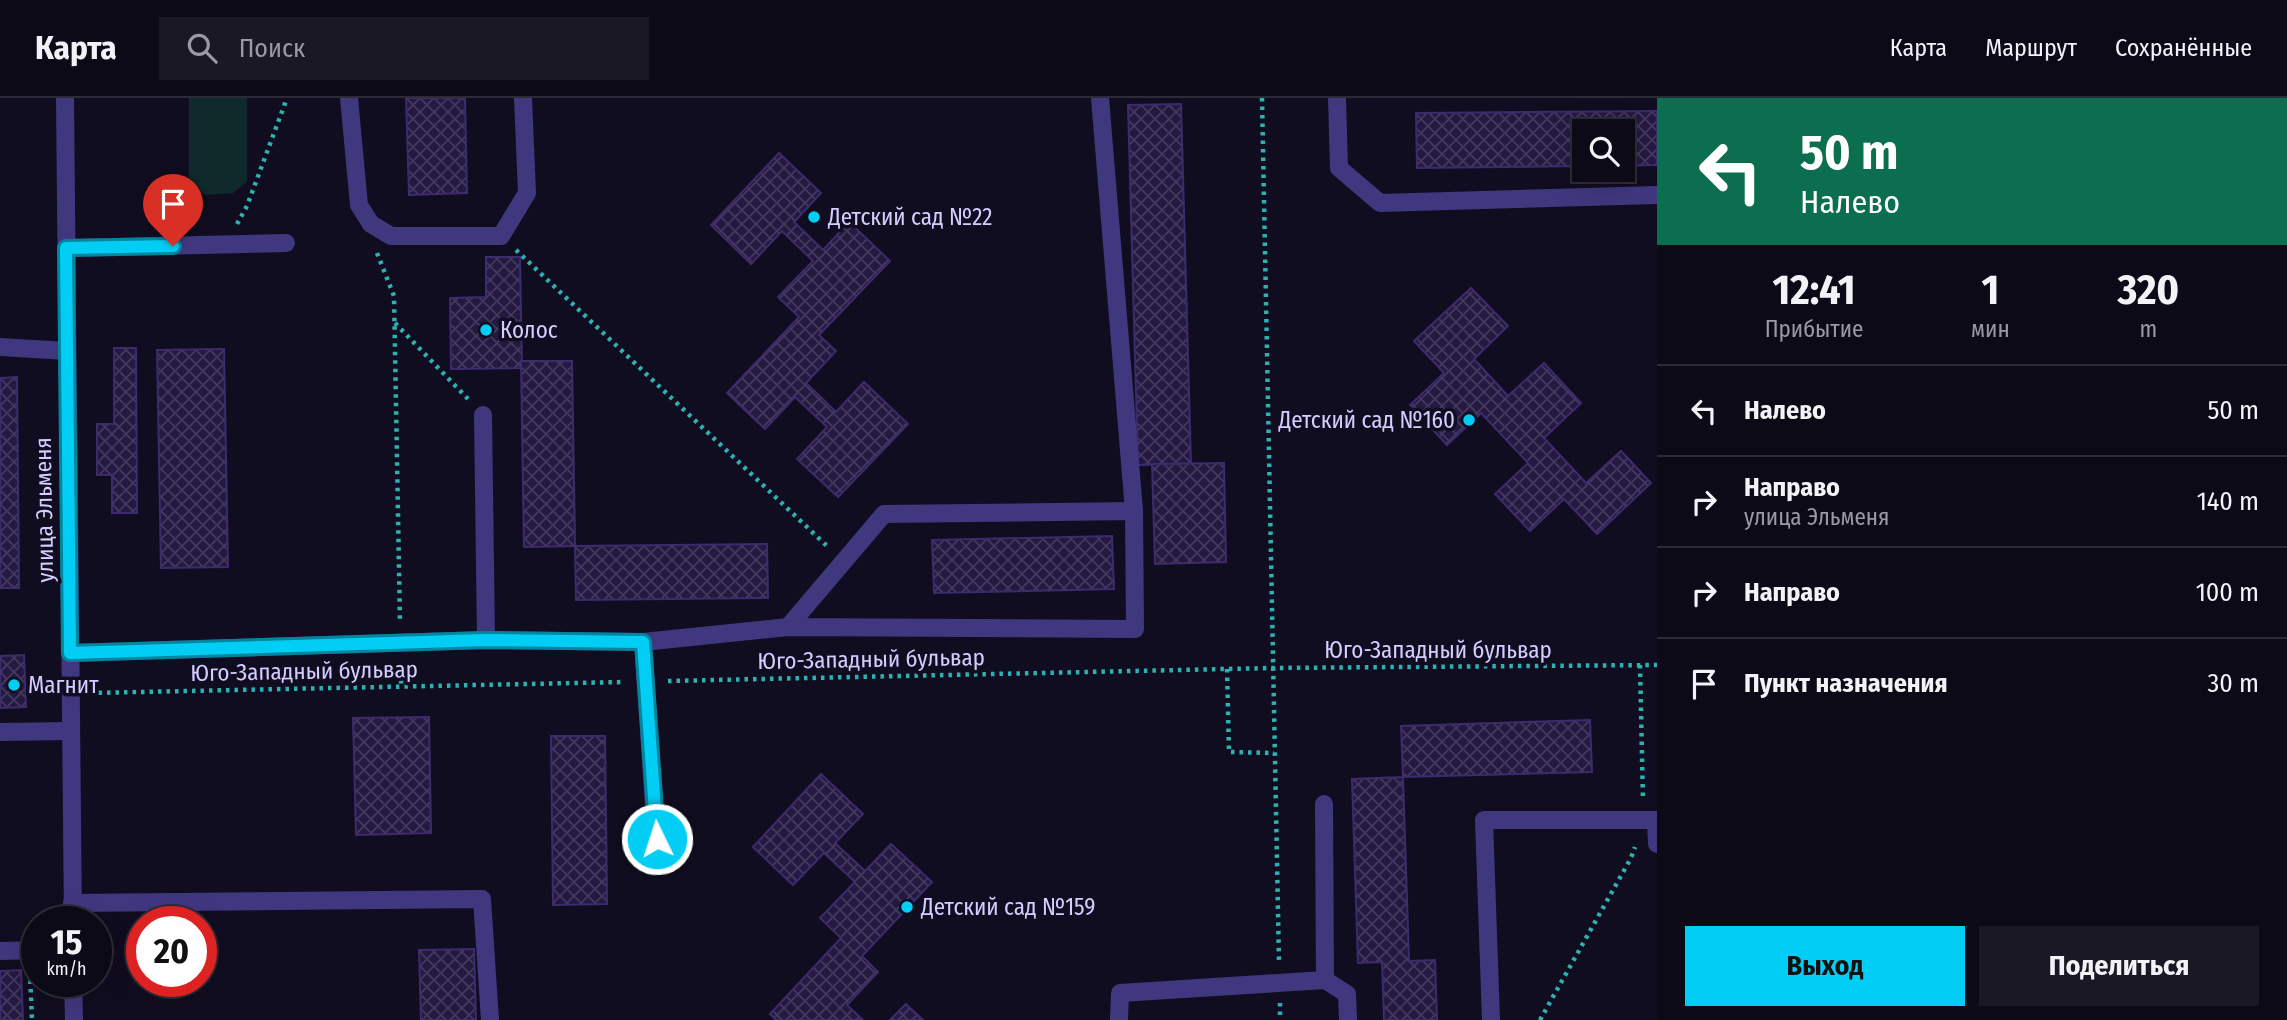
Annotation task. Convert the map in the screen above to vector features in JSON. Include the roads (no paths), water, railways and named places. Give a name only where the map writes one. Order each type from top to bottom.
[{"type":"street","name":"улица Эльменя","points":[[65,98],[72,906]]},
{"type":"street","points":[[349,98],[359,205],[371,224],[391,236],[501,236],[527,193],[523,98]]},
{"type":"street","points":[[70,653],[486,640],[643,642],[788,627],[1135,629],[1134,511],[1100,98]]},
{"type":"street","points":[[1337,98],[1339,168],[1380,203],[1657,195]]},
{"type":"street","points":[[66,248],[286,243]]},
{"type":"street","points":[[0,347],[67,351]]},
{"type":"street","points":[[483,415],[486,640]]},
{"type":"street","points":[[788,627],[884,513],[1134,511]]},
{"type":"street","points":[[643,642],[658,865]]},
{"type":"street","points":[[0,732],[71,731]]},
{"type":"street","points":[[1324,804],[1325,980]]},
{"type":"street","points":[[1491,1020],[1484,820],[1656,820],[1657,844]]},
{"type":"street","points":[[72,902],[482,899],[490,1020]]},
{"type":"street","points":[[0,951],[21,950]]},
{"type":"street","points":[[1119,1020],[1120,993],[1325,980],[1347,994],[1348,1020]]},
{"type":"street","points":[[73,997],[74,1020]]},
{"type":"place","name":"Детский сад №22","points":[[814,217]]},
{"type":"place","name":"Колос","points":[[486,330]]},
{"type":"place","name":"Детский сад №160","points":[[1469,420]]},
{"type":"place","name":"Магнит","points":[[14,685]]},
{"type":"place","name":"Детский сад №159","points":[[907,907]]}]
